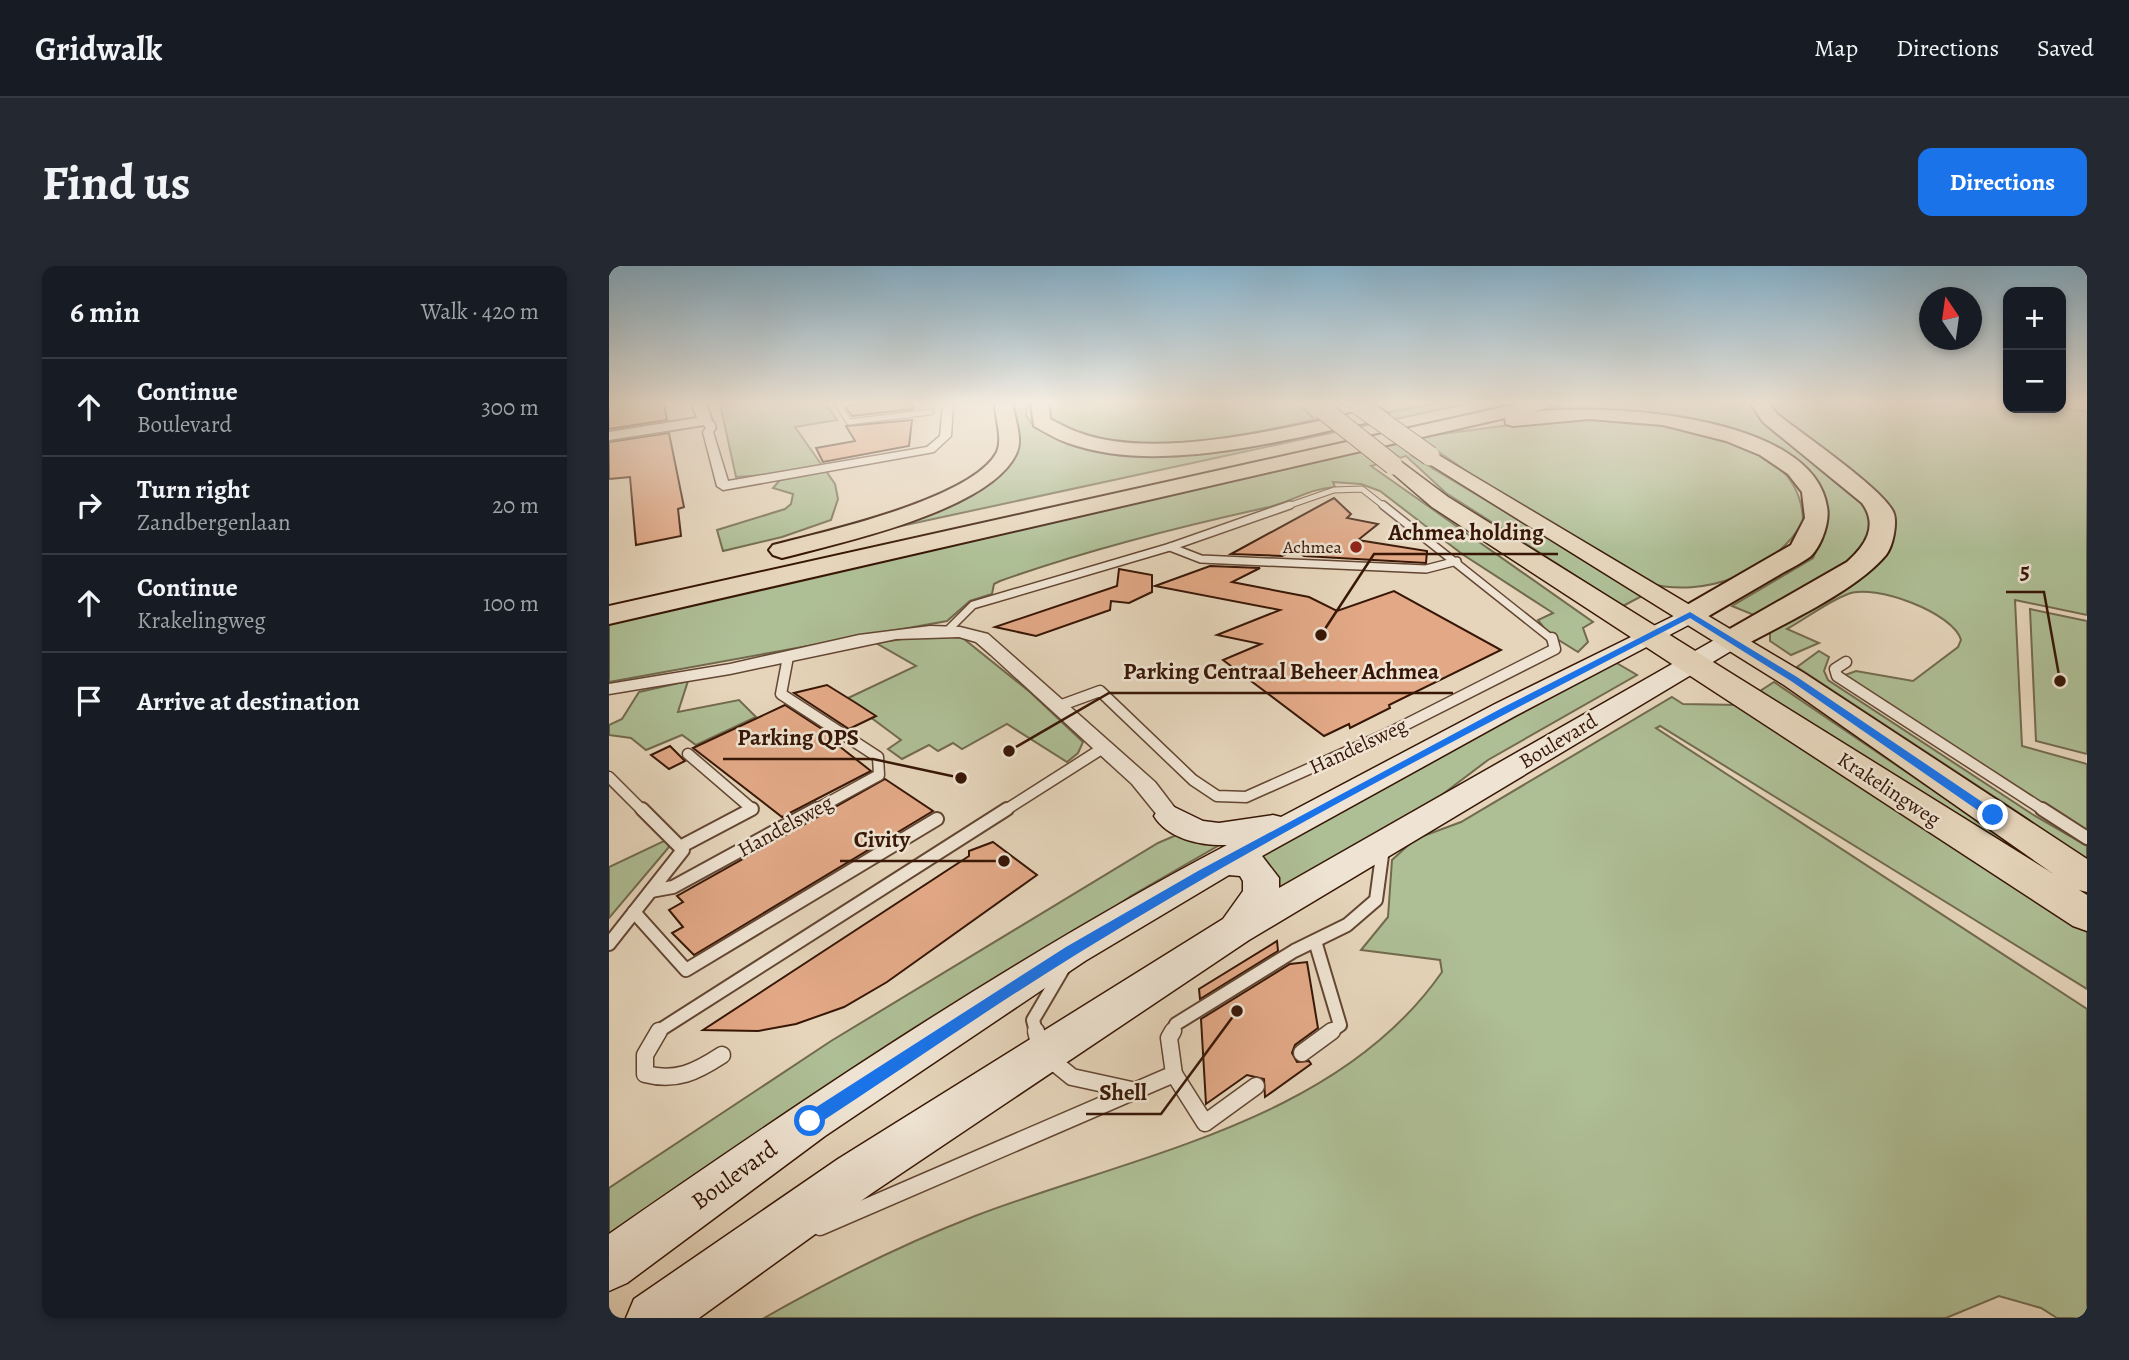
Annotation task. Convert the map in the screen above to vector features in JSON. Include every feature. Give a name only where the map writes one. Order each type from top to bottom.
[{"type":"highway","points":[[609,597],[883,523],[960,491],[1004,458],[1006,453]]},
{"type":"highway","points":[[609,597],[1266,453]]},
{"type":"highway","points":[[609,615],[1321,453]]},
{"type":"highway","points":[[1259,467],[1333,453]]},
{"type":"highway","points":[[1690,615],[1803,550],[1813,535],[1819,517],[1815,496],[1801,474],[1770,453]]},
{"type":"highway","points":[[1732,640],[1856,568],[1877,550],[1882,529],[1882,513],[1870,498],[1814,453]]},
{"type":"main road","name":"Krakelingweg","points":[[1378,453],[1440,502],[1650,637],[2087,905]]},
{"type":"main road","name":"Krakelingweg","points":[[1426,453],[1794,679],[2087,905]]},
{"type":"main road","name":"Boulevard","points":[[609,1265],[810,1121],[1071,950],[1224,862],[1505,710],[1690,615]]},
{"type":"main road","name":"Boulevard","points":[[665,1309],[855,1176],[1236,930],[1732,640]]},
{"type":"main road","points":[[1170,816],[1195,832],[1215,835],[1259,830],[1315,815]]},
{"type":"main road","points":[[1224,862],[1250,865],[1261,878],[1261,894],[1236,930]]},
{"type":"street","points":[[714,453],[723,486],[912,453]]},
{"type":"street","points":[[609,689],[788,657],[881,637],[949,629],[982,638],[1152,790],[1170,816]]},
{"type":"lane","name":"Handelsweg","points":[[949,629],[973,605],[1170,547],[1334,490],[1352,488],[1362,489],[1457,561],[1552,637],[1555,649],[1387,734],[1246,797],[1217,796],[1193,780],[1100,691],[1059,706]]},
{"type":"lane","points":[[1170,547],[1201,559],[1426,569],[1457,561]]},
{"type":"lane","name":"Handelsweg","points":[[651,891],[673,887],[879,775],[878,757],[781,694],[788,657]]},
{"type":"lane","points":[[1846,662],[1835,669],[1837,676],[2087,838]]},
{"type":"lane","points":[[722,1055],[696,1072],[664,1080],[645,1074],[643,1065],[651,1039],[661,1028],[1103,748]]},
{"type":"lane","name":"Handelsweg","points":[[680,847],[752,809],[688,754]]},
{"type":"lane","points":[[609,777],[683,850],[609,944]]},
{"type":"lane","points":[[634,912],[686,970],[937,819]]},
{"type":"lane","points":[[1256,1086],[1205,1123],[1174,1074],[1169,1038],[1176,1024],[1315,941],[1347,925],[1376,900],[1385,844]]},
{"type":"lane","points":[[1302,1053],[1340,1025],[1315,941]]},
{"type":"lane","points":[[1071,950],[1033,1020],[1043,1054],[1072,1077],[1137,1091]]},
{"type":"lane","points":[[809,1233],[1174,1074]]},
{"type":"lane","name":"Boulevard","points":[[665,1309],[785,1245]]},
{"type":"green space","points":[[731,453],[813,453],[835,484],[838,499],[831,520],[782,537],[723,551],[717,530],[785,509],[791,504],[793,494],[773,488],[780,480],[817,473],[813,466],[767,475],[736,477]]},
{"type":"green space","points":[[1003,453],[1238,453],[804,547],[952,497]]},
{"type":"green space","points":[[1349,453],[1424,453],[1412,456],[1644,595],[1623,606],[1446,493],[1406,456],[1371,466],[1593,622],[1583,628],[1588,642],[1578,652],[1549,634],[1538,620],[1553,613],[1462,554],[1380,491],[1361,484],[1333,482],[1335,487],[1317,490],[1278,504],[1133,540],[1000,581],[994,584],[992,594],[970,601],[947,621],[609,682],[609,622]]},
{"type":"green space","points":[[1440,453],[1757,453],[1775,464],[1795,489],[1803,522],[1790,540],[1756,567],[1714,584],[1669,587],[1648,583],[1498,493]]},
{"type":"green space","points":[[1756,453],[1806,453],[1866,503],[1873,530],[1860,554],[1761,618],[1732,606],[1813,558],[1822,537],[1804,476]]},
{"type":"green space","points":[[1819,453],[2087,453],[2087,615],[2015,600],[2022,746],[2087,764],[2087,832],[1845,675],[1856,671],[1913,681],[1958,647],[1961,640],[1944,620],[1912,603],[1876,593],[1860,592],[1848,594],[1787,629],[1819,643],[1791,655],[1770,641],[1770,627],[1881,560],[1892,543],[1894,524]]},
{"type":"green space","points":[[2030,609],[2087,621],[2087,754],[2036,741]]},
{"type":"green space","points":[[954,631],[1030,692],[1083,742],[1078,753],[1067,762],[1007,724],[962,749],[953,743],[938,751],[929,745],[902,759],[888,749],[901,740],[846,699],[916,666],[876,643]]},
{"type":"green space","points":[[1819,651],[1829,657],[1824,671],[1828,680],[2032,814],[2087,846],[2087,868],[2025,817],[1797,667]]},
{"type":"green space","points":[[1615,662],[1637,675],[1488,760],[1435,800],[1281,888],[1254,860]]},
{"type":"green space","points":[[688,681],[678,712],[739,700],[756,717],[696,745],[682,735],[646,750],[631,738],[609,735],[609,725],[622,719],[639,692]]},
{"type":"green space","points":[[1774,682],[1949,801],[2040,852],[2077,889],[1754,695]]},
{"type":"green space","points":[[1672,697],[1683,704],[1740,705],[2087,924],[2087,989],[1660,726],[1656,728],[2087,1009],[2087,1318],[2057,1318],[2041,1308],[1999,1296],[1946,1318],[764,1318],[841,1276],[921,1238],[1036,1194],[1165,1152],[1229,1127],[1290,1099],[1348,1065],[1399,1023],[1442,972],[1440,960],[1361,950],[1388,917],[1392,860],[1415,839],[1461,822]]},
{"type":"green space","points":[[1181,833],[1228,840],[1131,896],[609,1236],[609,1188],[831,1041],[1158,843]]},
{"type":"green space","points":[[666,840],[669,847],[609,918],[609,867]]},
{"type":"building","points":[[609,453],[673,453],[684,507],[678,509],[681,536],[636,545],[630,477],[609,479]]},
{"type":"building","points":[[819,453],[871,453],[823,462]]},
{"type":"building","points":[[1334,498],[1351,514],[1347,518],[1378,524],[1358,540],[1427,551],[1426,563],[1304,556],[1295,550],[1282,556],[1231,554]]},
{"type":"building","points":[[1210,566],[1260,568],[1232,582],[1309,597],[1337,611],[1394,591],[1501,650],[1389,705],[1390,708],[1350,728],[1349,724],[1324,736],[1223,660],[1261,644],[1217,635],[1280,610],[1155,586]]},
{"type":"building","points":[[1119,569],[1152,575],[1152,592],[1129,603],[1111,601],[1110,610],[1036,636],[995,627],[1117,586]]},
{"type":"building","points":[[827,685],[876,716],[849,729],[794,693]]},
{"type":"building","points":[[785,705],[834,737],[830,739],[871,771],[782,817],[693,748]]},
{"type":"building","points":[[670,746],[685,761],[669,769],[651,755]]},
{"type":"building","points":[[885,779],[933,811],[694,955],[672,933],[683,927],[669,910],[683,902],[677,896]]},
{"type":"building","points":[[993,842],[1037,875],[887,982],[844,1007],[796,1024],[758,1031],[703,1030],[969,856],[969,851]]},
{"type":"building","points":[[1277,941],[1278,951],[1200,999],[1199,989]]},
{"type":"building","points":[[1307,962],[1318,1028],[1295,1045],[1292,1053],[1297,1062],[1309,1061],[1311,1064],[1265,1097],[1264,1079],[1247,1075],[1206,1104],[1201,1019],[1290,964]]},
{"type":"place","name":"Achmea","points":[[1356,547]]},
{"type":"place","name":"Achmea holding","points":[[1321,635]]},
{"type":"place","name":"5","points":[[2060,681]]},
{"type":"place","name":"Parking Centraal Beheer Achmea","points":[[1009,751]]},
{"type":"place","name":"Parking QPS","points":[[961,778]]},
{"type":"place","name":"Civity","points":[[1004,861]]},
{"type":"place","name":"Shell","points":[[1237,1011]]},
{"type":"route","points":[[810,1121],[1071,950],[1202,874],[1505,710],[1690,615],[1794,679],[1993,815]]}]
